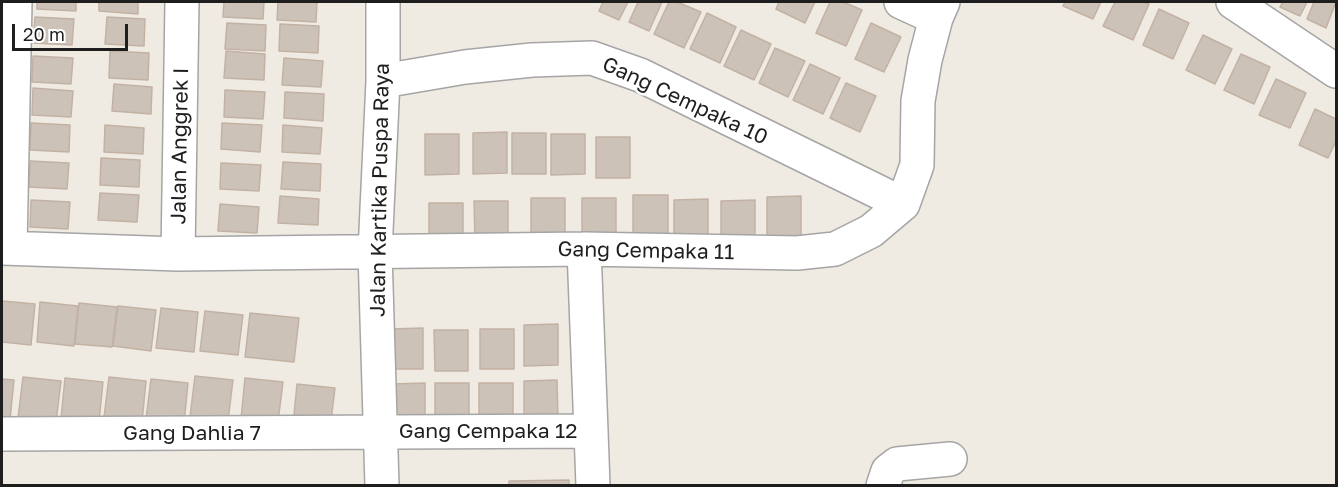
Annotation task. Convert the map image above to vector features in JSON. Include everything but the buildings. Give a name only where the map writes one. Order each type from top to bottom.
[{"type":"street","points":[[5,248],[15,2]]},
{"type":"street","name":"Jalan Anggrek I","points":[[178,254],[182,2]]},
{"type":"street","name":"Jalan Kartika Puspa Raya","points":[[382,486],[375,252],[383,81],[383,2]]},
{"type":"street","points":[[901,2],[940,10],[925,60],[918,101],[917,165],[903,204]]},
{"type":"street","points":[[1233,2],[1336,70]]},
{"type":"street","name":"Gang Cempaka 10","points":[[383,81],[465,67],[532,60],[592,58],[640,75],[903,204]]},
{"type":"street","name":"Gang Cempaka 11","points":[[5,248],[178,254],[584,249],[796,253],[835,249],[871,231],[903,204]]},
{"type":"street","name":"Gang Cempaka 12","points":[[382,432],[591,431],[584,249]]},
{"type":"street","points":[[591,431],[593,486]]},
{"type":"street","name":"Gang Dahlia 7","points":[[2,434],[382,432]]},
{"type":"street","points":[[883,486],[888,471],[897,464],[950,459]]}]
